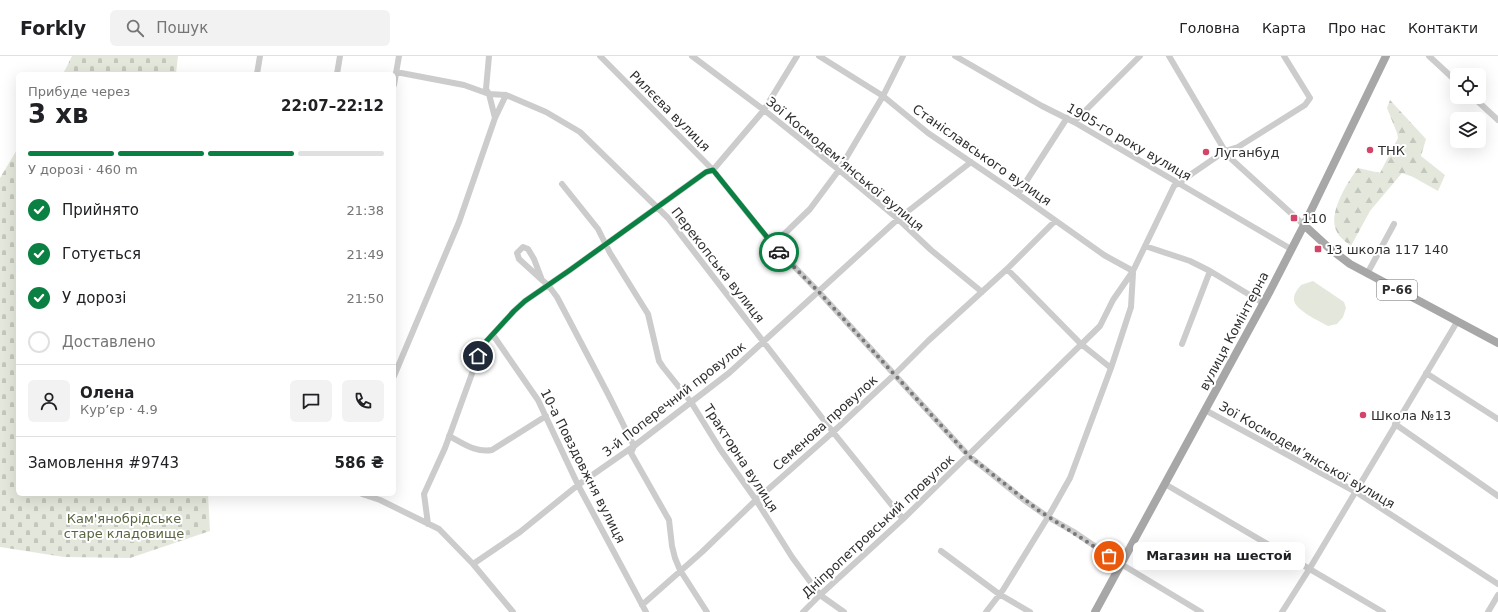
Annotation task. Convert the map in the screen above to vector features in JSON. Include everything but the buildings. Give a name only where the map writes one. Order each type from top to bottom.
[{"type":"main road","name":"вулиця Комінтерна","points":[[1095,612],[1304,225],[1386,56]]},
{"type":"main road","name":"Р-66","points":[[1304,225],[1350,264],[1498,343]]},
{"type":"street","points":[[257,72],[260,56]]},
{"type":"street","points":[[337,72],[340,56]]},
{"type":"street","points":[[396,72],[399,56]]},
{"type":"street","points":[[489,56],[486,89],[489,94],[495,118]]},
{"type":"street","name":"Рилєєва вулиця","points":[[600,56],[713,170],[773,246],[818,291],[969,456],[1038,510],[1121,564]]},
{"type":"street","name":"Зої Космодем’янської вулиця","points":[[692,56],[764,110],[839,170],[982,292]]},
{"type":"street","points":[[428,524],[424,494],[445,448],[482,346],[525,301],[706,172],[713,170],[764,110],[797,56]]},
{"type":"street","name":"Станіславського вулиця","points":[[819,56],[882,96],[928,133],[1104,255],[1133,271]]},
{"type":"street","points":[[773,246],[810,209],[839,170],[882,96],[903,56]]},
{"type":"street","name":"1905-го року вулиця","points":[[955,56],[1042,106],[1074,122],[1291,249]]},
{"type":"street","points":[[1074,122],[1140,56]]},
{"type":"street","points":[[1169,56],[1228,156],[1304,225]]},
{"type":"street","points":[[986,612],[1048,517],[1070,478],[1111,368],[1131,307],[1133,271],[1174,186],[1225,151],[1245,143],[1305,105],[1310,98],[1284,56]]},
{"type":"street","points":[[1429,56],[1450,76]]},
{"type":"street","name":"Перекопська вулиця","points":[[396,72],[464,85],[489,94],[506,95],[546,112],[580,132],[668,218],[833,432],[903,519]]},
{"type":"street","points":[[396,371],[460,222],[495,118],[506,95]]},
{"type":"street","points":[[1481,104],[1498,120]]},
{"type":"street","points":[[1018,194],[1067,118]]},
{"type":"street","name":"3-й Поперечний провулок","points":[[473,564],[520,532],[578,485],[634,446],[729,374],[898,219],[971,162]]},
{"type":"street","name":"Тракторна вулиця","points":[[562,184],[598,229],[605,244],[648,314],[660,360],[691,402],[720,449],[756,500],[792,557],[820,595],[844,612]]},
{"type":"street","name":"Семенова провулок","points":[[642,605],[702,552],[756,500],[833,432],[928,341],[1007,269],[1055,221]]},
{"type":"street","points":[[1367,274],[1394,224]]},
{"type":"street","points":[[1145,246],[1190,261],[1210,271],[1263,303]]},
{"type":"street","points":[[542,280],[534,259],[528,249],[523,248],[518,253],[519,259],[542,280],[548,285],[557,297],[634,446],[631,453],[669,520],[672,546],[680,570],[707,612]]},
{"type":"street","points":[[1007,269],[1081,344],[1111,368]]},
{"type":"street","name":"Дніпропетровський провулок","points":[[803,612],[969,456],[1100,326],[1113,300],[1133,271]]},
{"type":"street","points":[[1182,344],[1210,271]]},
{"type":"street","points":[[1282,612],[1356,492],[1395,424],[1457,322]]},
{"type":"street","name":"10-а Повздовжня вулиця","points":[[493,335],[538,400],[578,485],[646,612]]},
{"type":"street","points":[[1426,373],[1498,419]]},
{"type":"street","name":"Зої Космодем’янської вулиця","points":[[1205,410],[1356,492],[1498,584]]},
{"type":"street","points":[[449,436],[473,449],[483,452],[492,450],[546,416]]},
{"type":"street","points":[[1395,424],[1498,496]]},
{"type":"street","points":[[1165,484],[1383,612]]},
{"type":"street","points":[[368,496],[380,500],[439,529],[473,564],[513,612]]},
{"type":"street","points":[[942,551],[999,594],[1030,612]]},
{"type":"street","points":[[1121,564],[1202,612]]},
{"type":"street","points":[[1488,612],[1498,595]]},
{"type":"green space","points":[[72,56],[178,56],[176,72],[64,72]]},
{"type":"green space","points":[[1390,100],[1426,139],[1421,156],[1445,175],[1438,191],[1413,177],[1402,173],[1370,211],[1351,246],[1341,238],[1337,232],[1335,225],[1336,208],[1344,190],[1358,168],[1380,173],[1398,138],[1387,108]]},
{"type":"green space","name":"Кам'янобрідське старе кладовище","points":[[16,151],[16,496],[208,496],[210,531],[130,558],[64,557],[0,547],[0,178]]},
{"type":"green space","points":[[1313,281],[1344,302],[1346,308],[1343,317],[1337,324],[1328,326],[1302,311],[1295,303],[1294,299],[1296,291],[1301,285]]},
{"type":"way so far","points":[[779,252],[818,291],[969,456],[1038,510],[1109,556]]},
{"type":"place","name":"ТНК","points":[[1370,150]]},
{"type":"place","name":"Луганбуд","points":[[1206,152]]},
{"type":"place","name":"110","points":[[1294,218]]},
{"type":"place","name":"13 школа 117 140","points":[[1318,249]]},
{"type":"place","name":"Школа №13","points":[[1363,415]]},
{"type":"place","name":"Магазин на шестой","points":[[1109,556]]},
{"type":"route","points":[[478,356],[482,346],[525,301],[706,172],[713,170],[779,252]]}]
